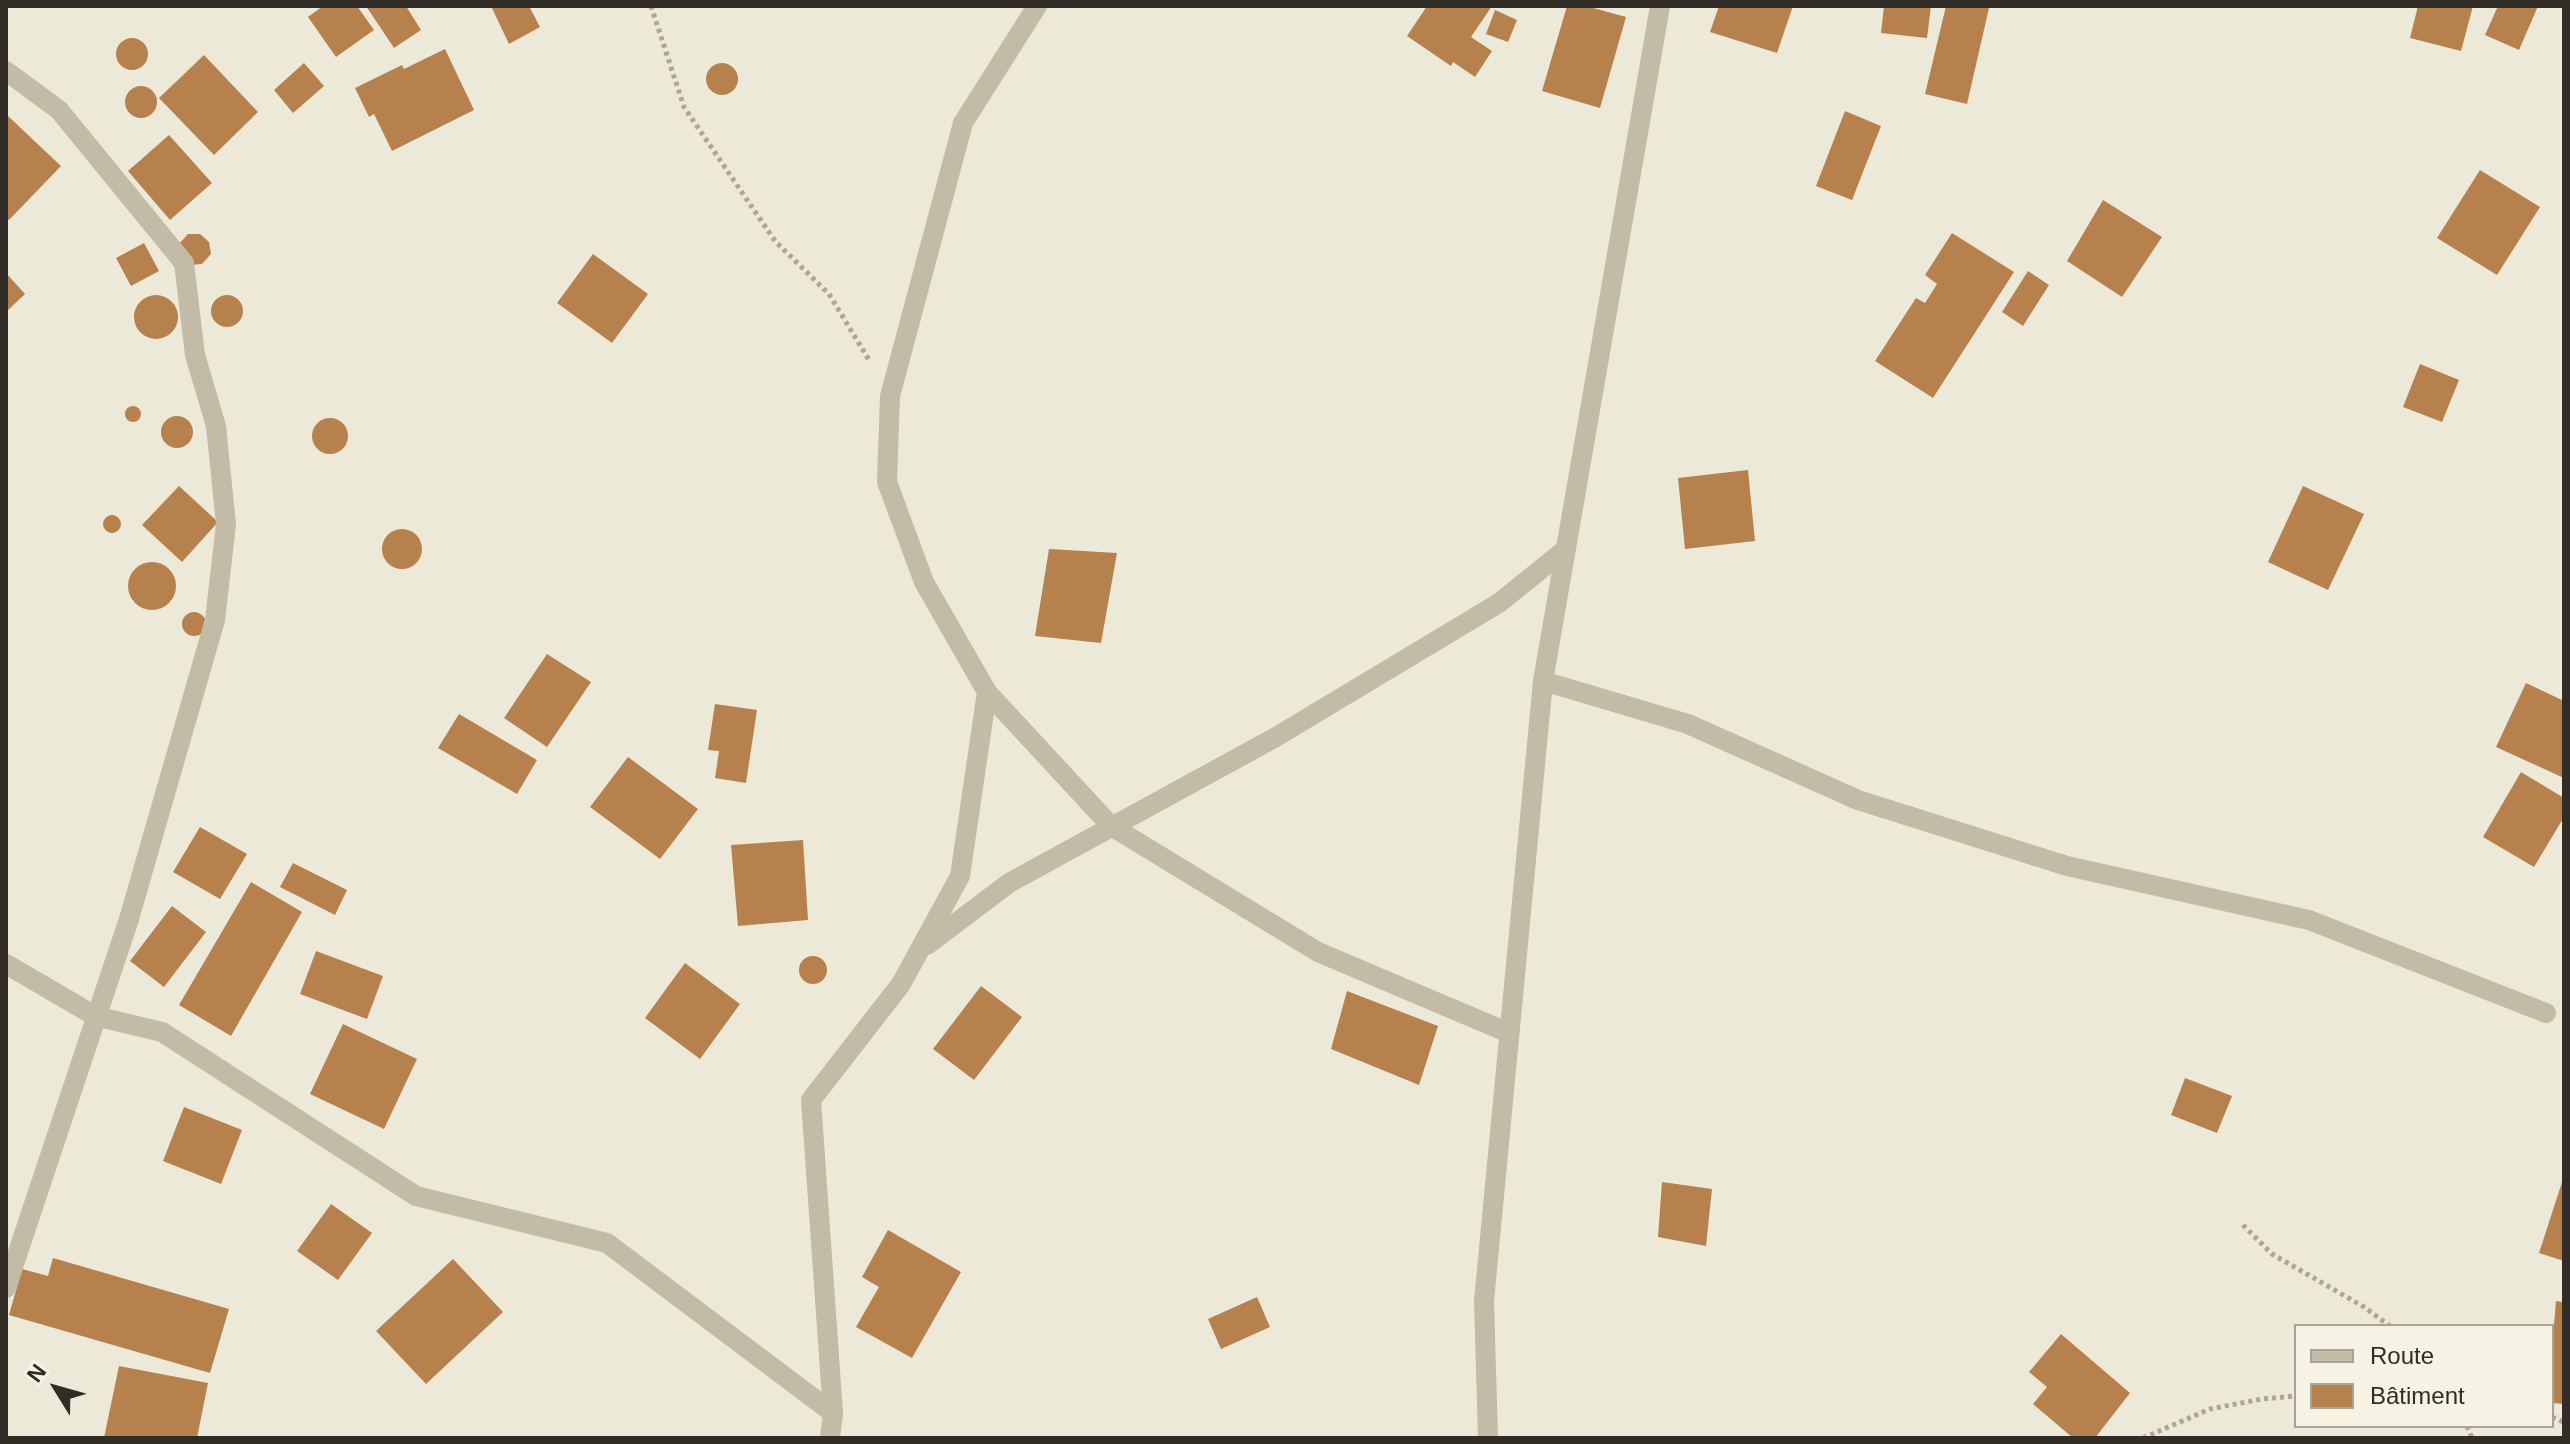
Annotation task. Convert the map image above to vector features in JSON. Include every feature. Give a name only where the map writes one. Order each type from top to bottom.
[{"type":"street","points":[[1037,6],[963,123],[890,396],[887,482],[924,582],[987,692],[1111,826],[1318,952],[1509,1033]]},
{"type":"street","points":[[1488,1438],[1484,1301],[1543,681],[1660,6]]},
{"type":"street","points":[[6,71],[59,110],[184,263],[195,355],[216,426],[226,524],[215,620],[129,919],[6,1288]]},
{"type":"street","points":[[920,949],[1009,883],[1276,737],[1499,603],[1566,549]]},
{"type":"street","points":[[1543,681],[1688,724],[1858,800],[2067,866],[2309,920],[2546,1013]]},
{"type":"street","points":[[830,1438],[833,1413],[811,1100],[901,984],[960,876],[987,692]]},
{"type":"street","points":[[6,964],[95,1016],[162,1032],[416,1196],[607,1243],[833,1413]]},
{"type":"path","points":[[651,6],[684,107],[775,241],[829,294],[890,396]]},
{"type":"path","points":[[2243,1225],[2272,1254],[2387,1324]]},
{"type":"path","points":[[2143,1438],[2210,1409],[2294,1396]]},
{"type":"building","points":[[323,6],[357,6],[374,30],[336,57],[308,17]]},
{"type":"building","points":[[366,6],[406,6],[421,30],[394,48]]},
{"type":"building","points":[[491,6],[529,6],[540,27],[509,44]]},
{"type":"building","points":[[1427,6],[1492,6],[1471,37],[1492,51],[1475,77],[1453,62],[1451,66],[1407,36]]},
{"type":"building","points":[[1567,6],[1586,6],[1626,17],[1600,108],[1542,91]]},
{"type":"building","points":[[1719,6],[1793,6],[1777,53],[1710,32]]},
{"type":"building","points":[[1884,6],[1931,6],[1927,38],[1881,33]]},
{"type":"building","points":[[1946,6],[1989,8],[1967,104],[1925,94]]},
{"type":"building","points":[[2418,6],[2473,6],[2461,51],[2410,38]]},
{"type":"building","points":[[2498,6],[2538,6],[2519,50],[2485,35]]},
{"type":"building","points":[[1495,10],[1517,20],[1508,42],[1486,34]]},
{"type":"building","points":[[132,38],[143,43],[148,54],[143,65],[132,70],[121,65],[116,54],[121,43]]},
{"type":"building","points":[[445,49],[474,110],[392,151],[374,114],[369,117],[355,88],[402,65],[404,69]]},
{"type":"building","points":[[204,55],[258,112],[214,155],[159,98]]},
{"type":"building","points":[[304,63],[324,86],[293,113],[274,90]]},
{"type":"building","points":[[722,63],[733,68],[738,79],[733,90],[722,95],[711,90],[706,79],[711,68]]},
{"type":"building","points":[[141,86],[152,91],[157,102],[152,113],[141,118],[130,113],[125,102],[130,91]]},
{"type":"building","points":[[1845,111],[1881,126],[1852,200],[1816,186]]},
{"type":"building","points":[[8,116],[61,166],[9,220],[6,218]]},
{"type":"building","points":[[169,135],[212,183],[170,220],[128,171]]},
{"type":"building","points":[[2480,170],[2540,207],[2497,275],[2437,238]]},
{"type":"building","points":[[2103,200],[2162,237],[2122,297],[2067,261]]},
{"type":"building","points":[[1952,233],[2014,272],[1933,398],[1875,361],[1916,298],[1925,303],[1937,284],[1925,275]]},
{"type":"building","points":[[188,234],[200,234],[209,242],[211,254],[202,264],[190,265],[179,244]]},
{"type":"building","points":[[144,243],[159,271],[131,286],[116,258]]},
{"type":"building","points":[[593,254],[648,294],[612,343],[557,303]]},
{"type":"building","points":[[2028,271],[2049,285],[2023,326],[2002,312]]},
{"type":"building","points":[[6,273],[25,294],[6,312]]},
{"type":"building","points":[[156,295],[172,301],[178,317],[172,333],[156,339],[140,333],[134,317],[140,301]]},
{"type":"building","points":[[227,295],[238,300],[243,311],[238,322],[227,327],[216,322],[211,311],[216,300]]},
{"type":"building","points":[[2420,364],[2459,380],[2442,422],[2403,407]]},
{"type":"building","points":[[130,406],[136,406],[141,414],[139,420],[130,422],[125,417],[125,411]]},
{"type":"building","points":[[177,416],[188,421],[193,432],[188,443],[177,448],[166,443],[161,432],[166,421]]},
{"type":"building","points":[[330,418],[343,423],[348,436],[343,449],[330,454],[317,449],[312,436],[317,423]]},
{"type":"building","points":[[1748,470],[1755,541],[1685,549],[1678,478]]},
{"type":"building","points":[[179,486],[218,522],[182,562],[142,525]]},
{"type":"building","points":[[2303,486],[2364,514],[2328,590],[2268,562]]},
{"type":"building","points":[[112,515],[121,524],[112,533],[103,524]]},
{"type":"building","points":[[402,529],[416,535],[422,549],[416,563],[402,569],[388,563],[382,549],[388,535]]},
{"type":"building","points":[[1049,549],[1117,553],[1101,643],[1035,636]]},
{"type":"building","points":[[152,562],[161,563],[169,569],[175,577],[175,595],[169,603],[161,609],[152,610],[143,609],[135,603],[129,595],[128,586],[129,577],[135,569],[143,563]]},
{"type":"building","points":[[189,612],[199,612],[206,619],[206,629],[199,636],[189,636],[182,629],[182,619]]},
{"type":"building","points":[[547,654],[591,682],[547,747],[504,718]]},
{"type":"building","points":[[2526,683],[2564,701],[2564,778],[2496,747]]},
{"type":"building","points":[[715,704],[757,710],[746,783],[715,778],[719,751],[708,750]]},
{"type":"building","points":[[459,714],[537,760],[517,794],[438,748]]},
{"type":"building","points":[[628,757],[698,809],[660,859],[590,807]]},
{"type":"building","points":[[2521,772],[2564,798],[2564,817],[2534,867],[2483,837]]},
{"type":"building","points":[[200,827],[247,854],[220,899],[173,872]]},
{"type":"building","points":[[803,840],[808,920],[738,926],[731,845]]},
{"type":"building","points":[[293,863],[347,890],[335,915],[280,887]]},
{"type":"building","points":[[251,882],[302,912],[231,1036],[179,1005]]},
{"type":"building","points":[[172,906],[206,932],[164,987],[130,961]]},
{"type":"building","points":[[316,951],[383,976],[367,1019],[300,994]]},
{"type":"building","points":[[813,956],[823,960],[827,970],[823,980],[813,984],[803,980],[799,970],[803,960]]},
{"type":"building","points":[[685,963],[740,1004],[700,1059],[645,1018]]},
{"type":"building","points":[[981,986],[1022,1017],[974,1080],[933,1049]]},
{"type":"building","points":[[1347,991],[1438,1026],[1419,1085],[1331,1049]]},
{"type":"building","points":[[343,1024],[417,1059],[384,1129],[310,1094]]},
{"type":"building","points":[[2185,1078],[2232,1096],[2217,1133],[2171,1115]]},
{"type":"building","points":[[184,1107],[242,1130],[221,1184],[163,1161]]},
{"type":"building","points":[[2564,1179],[2564,1261],[2539,1253]]},
{"type":"building","points":[[1662,1182],[1712,1189],[1706,1246],[1658,1237]]},
{"type":"building","points":[[331,1204],[372,1233],[338,1280],[297,1251]]},
{"type":"building","points":[[888,1230],[961,1272],[912,1358],[856,1327],[879,1287],[862,1277]]},
{"type":"building","points":[[53,1258],[229,1309],[210,1373],[9,1315],[22,1269],[48,1276]]},
{"type":"building","points":[[453,1259],[503,1312],[426,1384],[376,1331]]},
{"type":"building","points":[[1257,1297],[1270,1327],[1221,1349],[1208,1319]]},
{"type":"building","points":[[2556,1301],[2564,1302],[2564,1404],[2554,1403]]},
{"type":"building","points":[[2061,1334],[2130,1393],[2095,1438],[2073,1438],[2033,1404],[2047,1387],[2029,1372]]},
{"type":"building","points":[[119,1366],[208,1383],[197,1438],[104,1438]]}]
